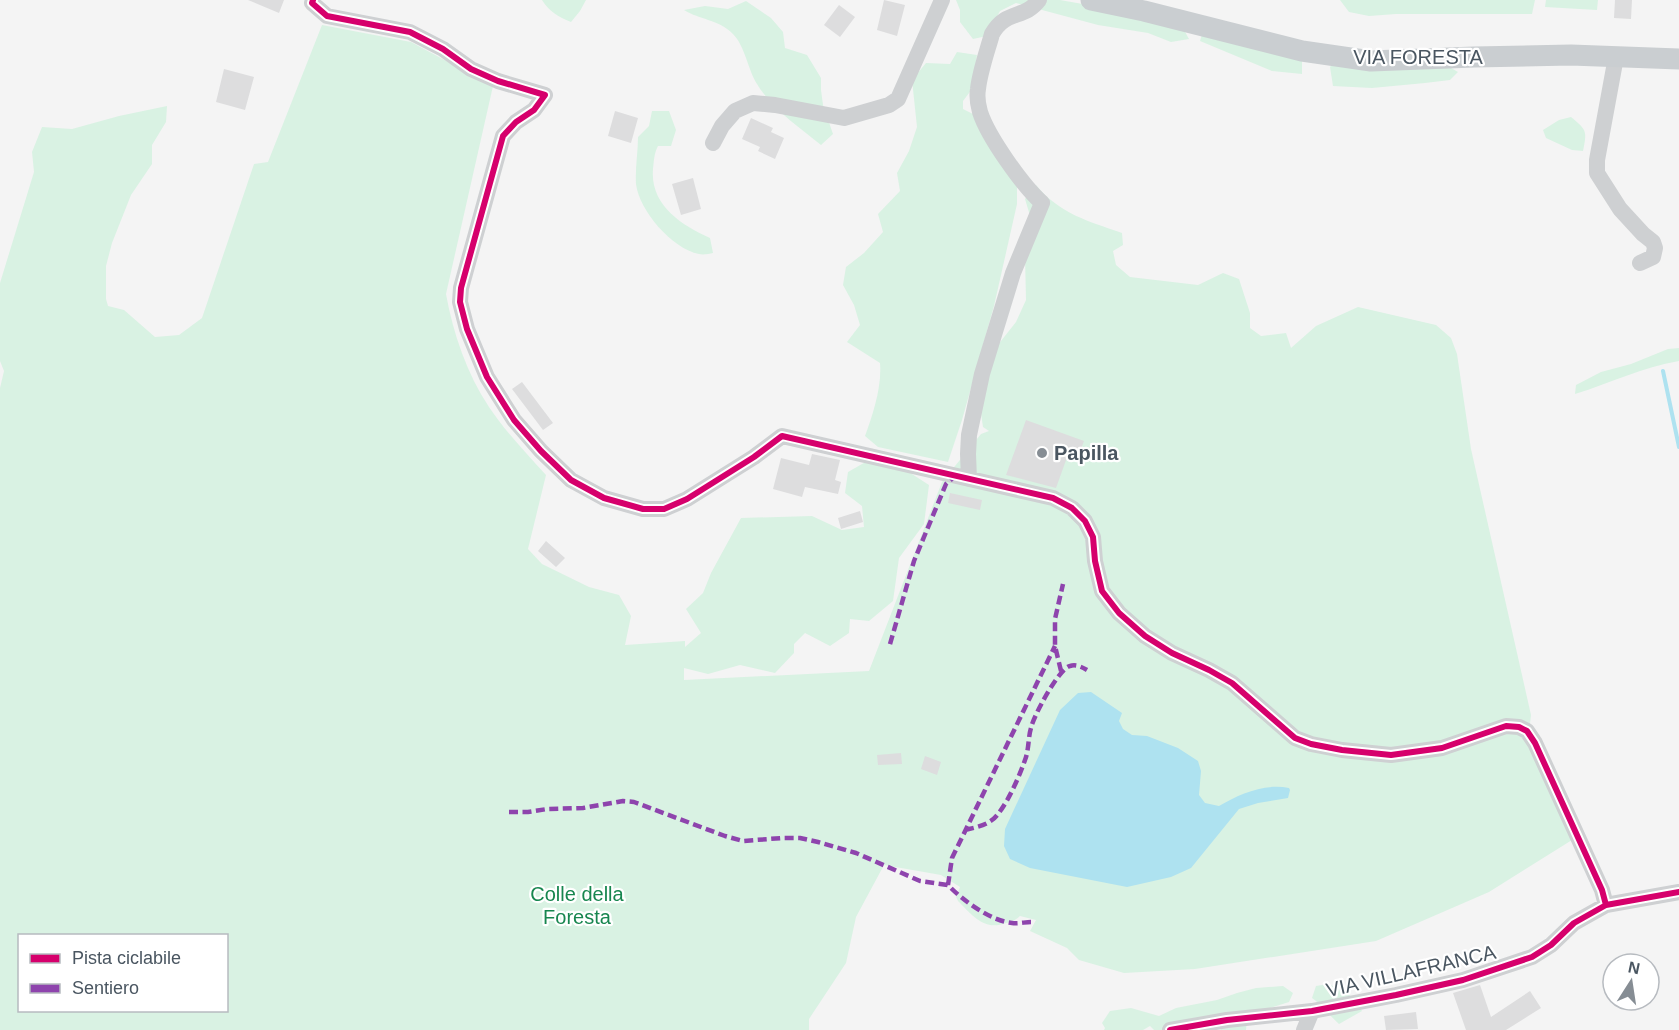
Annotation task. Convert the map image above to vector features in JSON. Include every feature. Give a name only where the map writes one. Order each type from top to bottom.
[{"type":"main road","name":"VIA FORESTA","points":[[1091,0],[1302,51],[1371,61],[1572,56],[1679,59]]},
{"type":"street","points":[[313,0],[312,3],[327,16],[410,32],[443,49],[471,69],[498,81],[545,95],[534,110],[516,122],[503,136],[461,288],[460,302],[467,329],[487,377],[514,420],[571,480],[604,498],[643,509],[664,509],[687,499],[754,457],[782,436],[1053,498],[1072,508],[1085,521],[1093,537],[1095,561],[1102,591],[1119,613],[1145,636],[1232,683],[1295,738],[1311,744],[1342,750],[1391,755],[1420,753],[1442,748],[1506,726],[1519,727],[1527,731],[1535,743],[1602,890],[1606,905]]},
{"type":"street","points":[[713,143],[722,126],[735,111],[753,103],[844,118],[889,105],[898,99],[942,0]]},
{"type":"street","points":[[969,479],[969,435],[982,374],[1012,273],[1042,203],[1022,181],[990,132],[980,112],[978,88],[995,28],[1004,19],[1027,11],[1039,0]]},
{"type":"street","points":[[1616,57],[1597,160],[1597,173],[1620,209],[1653,242],[1655,248],[1653,257],[1640,263]]},
{"type":"street","name":"VIA VILLAFRANCA","points":[[1170,1030],[1227,1020],[1312,1011],[1463,980],[1532,957],[1551,945],[1574,923],[1606,905],[1679,892]]},
{"type":"street","points":[[1304,1030],[1312,1011]]},
{"type":"green space","points":[[542,0],[586,0],[571,22],[554,13]]},
{"type":"green space","points":[[956,0],[1060,0],[1179,21],[1189,39],[1171,42],[1148,33],[1098,25],[1016,3],[1000,11],[987,36],[973,39],[960,22],[960,10]]},
{"type":"green space","points":[[1340,0],[1535,0],[1532,14],[1369,16],[1349,12]]},
{"type":"green space","points":[[1546,0],[1598,0],[1597,10],[1545,7]]},
{"type":"green space","points":[[746,1],[771,18],[783,32],[785,48],[807,55],[821,78],[823,105],[833,134],[821,145],[770,102],[754,78],[741,45],[733,34],[715,22],[684,10],[705,6],[728,9]]},
{"type":"green space","name":"Colle della Foresta","points":[[322,25],[411,42],[493,86],[446,294],[449,309],[462,353],[481,394],[502,425],[546,475],[528,549],[542,564],[589,587],[619,595],[631,616],[625,645],[685,641],[685,647],[701,633],[686,609],[703,593],[711,573],[741,518],[812,516],[842,530],[864,527],[862,506],[845,493],[848,472],[869,460],[901,467],[929,485],[924,524],[899,558],[893,601],[869,621],[850,619],[849,633],[830,646],[805,633],[794,644],[794,653],[775,673],[740,665],[708,674],[684,668],[684,680],[869,671],[942,482],[981,434],[989,431],[983,427],[979,400],[997,346],[1016,322],[1026,300],[1025,257],[1034,229],[1025,199],[1036,185],[1065,210],[1122,233],[1123,245],[1113,251],[1116,265],[1130,277],[1198,285],[1223,273],[1239,279],[1250,313],[1250,328],[1261,336],[1286,333],[1291,348],[1316,326],[1358,307],[1436,325],[1451,338],[1457,354],[1471,449],[1531,715],[1528,741],[1572,840],[1489,892],[1376,941],[1195,969],[1124,973],[1079,960],[1067,948],[1030,931],[1036,920],[1020,916],[1003,924],[983,923],[958,901],[956,897],[960,887],[941,875],[884,865],[856,917],[846,963],[809,1019],[809,1030],[0,1030],[0,388],[4,371],[0,361],[0,283],[34,172],[32,152],[42,127],[72,129],[167,106],[166,122],[152,145],[152,164],[131,195],[112,243],[106,266],[108,306],[124,310],[155,337],[179,335],[202,318],[254,164],[268,162]]},
{"type":"green space","points":[[1203,31],[1302,61],[1302,74],[1272,71],[1200,41]]},
{"type":"green space","points":[[957,52],[977,55],[972,89],[963,101],[963,109],[973,114],[1017,180],[1017,204],[994,306],[948,462],[878,447],[865,436],[878,391],[880,363],[847,342],[860,325],[854,305],[843,285],[846,267],[864,253],[883,232],[878,214],[900,191],[897,173],[909,151],[917,127],[912,80],[926,63],[950,64]]},
{"type":"green space","points":[[1334,62],[1444,64],[1458,72],[1450,80],[1425,83],[1372,88],[1333,86],[1330,67]]},
{"type":"green space","points":[[652,111],[669,111],[676,130],[671,146],[658,146],[656,151],[653,182],[657,193],[662,203],[678,220],[710,238],[713,253],[699,254],[678,245],[658,227],[638,194],[636,178],[638,137],[649,126]]},
{"type":"green space","points":[[1571,117],[1584,131],[1583,151],[1572,150],[1546,138],[1543,130],[1559,120]]},
{"type":"green space","points":[[1679,348],[1679,361],[1639,371],[1575,394],[1576,385],[1601,372],[1631,364],[1668,349]]},
{"type":"green space","points":[[1328,984],[1348,994],[1362,1011],[1339,1024],[1312,998],[1316,986]]},
{"type":"green space","points":[[1283,986],[1293,993],[1289,1002],[1267,1009],[1248,1011],[1246,1030],[1221,1030],[1215,1022],[1192,1030],[1154,1030],[1150,1026],[1143,1030],[1104,1030],[1102,1023],[1110,1011],[1131,1008],[1159,1016],[1176,1008],[1217,1000],[1256,988]]},
{"type":"water","points":[[1091,692],[1122,713],[1119,721],[1123,729],[1132,735],[1147,736],[1178,748],[1198,761],[1201,771],[1199,795],[1205,803],[1219,806],[1235,797],[1271,787],[1289,788],[1288,798],[1239,809],[1191,868],[1171,877],[1127,887],[1030,868],[1010,859],[1004,846],[1005,829],[1060,710],[1078,693]]},
{"type":"building","points":[[248,0],[284,0],[279,13]]},
{"type":"building","points":[[884,0],[905,5],[897,36],[877,30]]},
{"type":"building","points":[[1615,0],[1632,0],[1631,19],[1614,18]]},
{"type":"building","points":[[839,5],[855,17],[840,37],[824,25]]},
{"type":"building","points":[[224,69],[254,77],[245,110],[216,102]]},
{"type":"building","points":[[615,111],[638,118],[631,143],[608,136]]},
{"type":"building","points":[[751,118],[773,128],[771,132],[784,138],[775,159],[758,151],[760,147],[742,139]]},
{"type":"building","points":[[693,178],[701,209],[681,215],[672,184]]},
{"type":"building","points":[[522,382],[553,423],[543,430],[512,389]]},
{"type":"building","points":[[1026,420],[1084,441],[1080,452],[1070,449],[1056,488],[1006,475]]},
{"type":"building","points":[[812,454],[840,460],[835,480],[841,482],[838,494],[805,487],[802,497],[773,489],[781,458],[809,465]]},
{"type":"building","points":[[950,493],[982,500],[980,510],[948,503]]},
{"type":"building","points":[[860,511],[863,522],[841,529],[838,518]]},
{"type":"building","points":[[546,541],[565,558],[556,567],[538,551]]},
{"type":"building","points":[[901,753],[902,764],[878,765],[877,755]]},
{"type":"building","points":[[925,756],[941,762],[937,775],[921,769]]},
{"type":"building","points":[[1480,985],[1491,1017],[1530,991],[1541,1008],[1506,1030],[1466,1030],[1453,993]]},
{"type":"building","points":[[1416,1012],[1418,1029],[1386,1030],[1384,1016]]},
{"type":"waterway","points":[[1663,371],[1679,447]]},
{"type":"marked path","points":[[890,644],[914,561],[946,484],[955,476]]},
{"type":"marked path","points":[[1061,671],[1055,646],[1055,619],[1063,584]]},
{"type":"marked path","points":[[1031,922],[1014,923],[986,914],[948,885],[952,858],[1055,646]]},
{"type":"marked path","points":[[965,830],[991,821],[1006,802],[1025,760],[1033,722],[1041,704],[1060,675],[1072,665],[1087,670]]},
{"type":"marked path","points":[[509,812],[583,808],[623,801],[634,802],[743,841],[800,838],[856,853],[920,881],[948,885]]},
{"type":"cycle path","points":[[313,0],[312,3],[327,16],[410,32],[443,49],[471,69],[498,81],[545,95],[534,110],[516,122],[503,136],[461,288],[460,302],[467,329],[487,377],[514,420],[571,480],[604,498],[643,509],[664,509],[687,499],[754,457],[782,436],[1053,498],[1072,508],[1085,521],[1093,537],[1095,561],[1102,591],[1119,613],[1145,636],[1172,653],[1232,683],[1295,738],[1311,744],[1342,750],[1391,755],[1442,748],[1506,726],[1519,727],[1527,731],[1535,743],[1602,890],[1606,905]]},
{"type":"cycle path","points":[[1170,1030],[1227,1020],[1312,1011],[1463,980],[1532,957],[1551,945],[1574,923],[1606,905],[1679,892]]},
{"type":"place","name":"Papilla","points":[[1042,453]]}]
